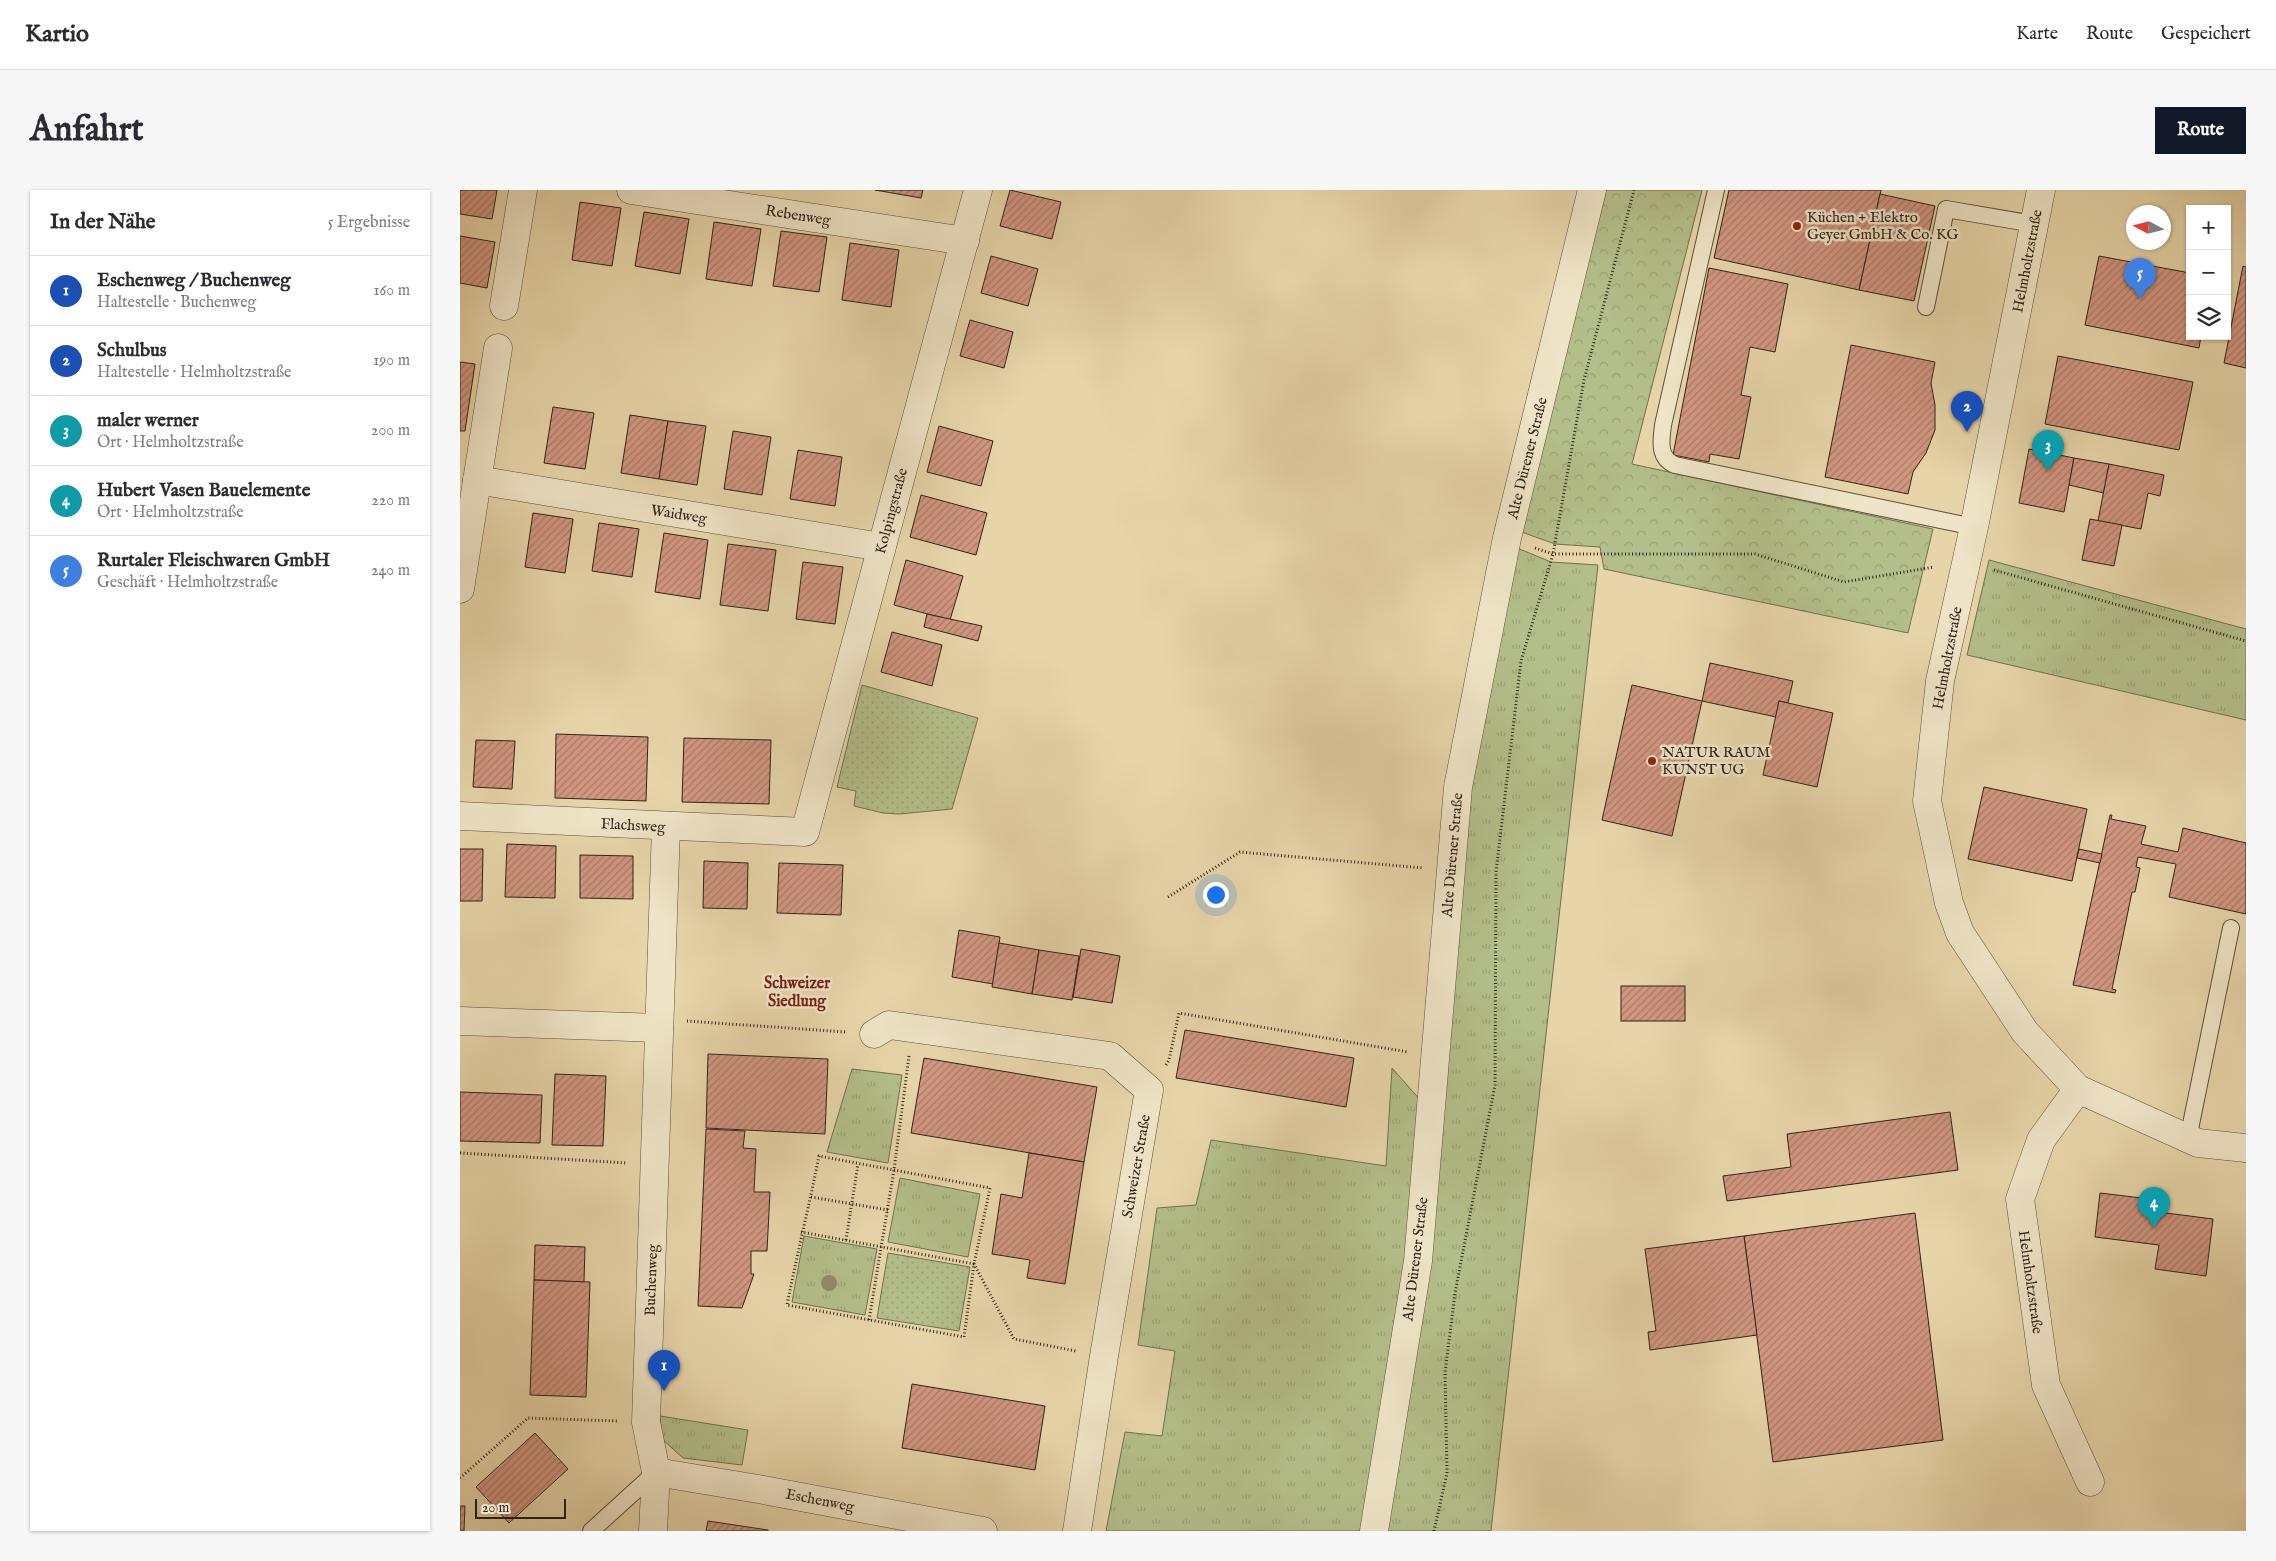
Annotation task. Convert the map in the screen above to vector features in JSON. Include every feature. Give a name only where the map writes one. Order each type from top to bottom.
[{"type":"street","points":[[504,306],[523,190]]},
{"type":"street","name":"Rebenweg","points":[[630,190],[965,241]]},
{"type":"street","name":"Kolpingstraße","points":[[805,832],[978,190]]},
{"type":"street","name":"Alte Dürener Straße","points":[[1374,1531],[1418,1262],[1458,787],[1507,538],[1592,190]]},
{"type":"street","name":"Helmholtzstraße","points":[[2041,190],[1974,527],[1940,681],[1927,802],[1949,903],[1960,933],[2025,1032],[2078,1089],[2198,1143],[2246,1148]]},
{"type":"street","points":[[460,589],[498,348]]},
{"type":"street","name":"Waidweg","points":[[477,480],[881,547]]},
{"type":"street","name":"Flachsweg","points":[[460,816],[805,832]]},
{"type":"street","name":"Buchenweg","points":[[653,1531],[656,1472],[646,1422],[666,827]]},
{"type":"street","points":[[460,1021],[659,1023]]},
{"type":"street","points":[[874,1034],[890,1025],[1110,1056],[1149,1090]]},
{"type":"street","name":"Helmholtzstraße","points":[[2078,1089],[2041,1140],[2020,1199],[2046,1385],[2090,1482]]},
{"type":"street","name":"Schweizer Straße","points":[[1077,1531],[1104,1356],[1149,1090]]},
{"type":"street","name":"Eschenweg","points":[[656,1472],[983,1531]]},
{"type":"lane","points":[[1716,190],[1664,425],[1661,448],[1666,458],[1675,465],[1974,527]]},
{"type":"lane","points":[[1926,307],[1946,209],[2034,224]]},
{"type":"lane","points":[[2188,1139],[2231,928]]},
{"type":"lane","points":[[591,1531],[656,1472]]},
{"type":"path","points":[[1434,1531],[1447,1473],[1446,1373],[1455,1293],[1495,1085],[1496,872],[1521,661],[1553,554],[1584,380],[1634,190]]},
{"type":"path","points":[[1507,538],[1553,554],[1755,554],[1844,582],[1966,562],[2246,642]]},
{"type":"path","points":[[1168,897],[1240,852],[1451,871]]},
{"type":"path","points":[[1149,1090],[1169,1060],[1179,1013],[1435,1056]]},
{"type":"path","points":[[659,1023],[874,1034]]},
{"type":"path","points":[[869,1320],[888,1210],[913,1028]]},
{"type":"path","points":[[460,1154],[654,1165]]},
{"type":"path","points":[[819,1156],[894,1170],[990,1188],[974,1264],[964,1336],[787,1305],[801,1232],[811,1197],[819,1156]]},
{"type":"path","points":[[846,1240],[858,1164]]},
{"type":"path","points":[[811,1197],[888,1210]]},
{"type":"path","points":[[801,1232],[974,1264]]},
{"type":"path","points":[[974,1264],[1014,1339],[1104,1356]]},
{"type":"path","points":[[460,1478],[528,1418],[646,1422]]},
{"type":"green space","points":[[1605,190],[1702,190],[1632,464],[1933,529],[1908,633],[1604,569],[1600,547],[1555,544],[1516,530]]},
{"type":"green space","points":[[1510,545],[1551,562],[1598,565],[1491,1531],[1381,1531],[1466,783]]},
{"type":"green space","points":[[1989,560],[2246,629],[2246,720],[1967,655]]},
{"type":"green space","points":[[862,685],[978,718],[952,809],[899,814],[883,813],[854,806],[856,791],[837,787]]},
{"type":"green space","points":[[1392,1068],[1422,1102],[1408,1258],[1361,1531],[1106,1531],[1125,1432],[1162,1436],[1175,1351],[1138,1345],[1157,1208],[1196,1205],[1211,1140],[1386,1166]]},
{"type":"green space","points":[[852,1069],[902,1075],[888,1163],[827,1152]]},
{"type":"green space","points":[[900,1178],[980,1194],[968,1257],[888,1242]]},
{"type":"green space","points":[[804,1236],[877,1249],[865,1315],[792,1302]]},
{"type":"green space","points":[[888,1253],[970,1267],[959,1331],[877,1318]]},
{"type":"green space","points":[[660,1416],[748,1430],[742,1465],[683,1458],[662,1439]]},
{"type":"building","points":[[460,190],[497,190],[492,219],[460,214]]},
{"type":"building","points":[[875,190],[923,190],[921,198]]},
{"type":"building","points":[[1010,190],[1061,202],[1052,239],[1000,226]]},
{"type":"building","name":"Küchen + Elektro Geyer GmbH & Co. KG","points":[[1729,190],[1881,190],[1859,290],[1714,258]]},
{"type":"building","points":[[1880,194],[1935,206],[1914,301],[1859,290]]},
{"type":"building","points":[[580,202],[621,208],[612,266],[572,260]]},
{"type":"building","points":[[644,212],[689,219],[680,274],[635,266]]},
{"type":"building","points":[[714,222],[761,229],[752,286],[706,279]]},
{"type":"building","points":[[781,231],[827,237],[819,292],[773,286]]},
{"type":"building","points":[[460,236],[495,242],[487,288],[460,283]]},
{"type":"building","points":[[850,243],[899,250],[891,307],[842,300]]},
{"type":"building","points":[[991,256],[1038,269],[1028,306],[981,293]]},
{"type":"building","points":[[2099,256],[2186,272],[2186,340],[2200,340],[2199,348],[2085,325]]},
{"type":"building","points":[[2243,266],[2246,267],[2246,368],[2224,363],[2229,340],[2231,340],[2231,327]]},
{"type":"building","points":[[1709,268],[1788,284],[1775,352],[1750,347],[1741,395],[1751,397],[1739,459],[1710,454],[1709,462],[1673,455]]},
{"type":"building","points":[[970,320],[1013,332],[1004,368],[960,356]]},
{"type":"building","points":[[1851,345],[1935,362],[1931,383],[1935,405],[1935,430],[1926,453],[1913,472],[1908,494],[1825,477]]},
{"type":"building","points":[[2058,356],[2193,382],[2179,450],[2045,424]]},
{"type":"building","points":[[460,362],[475,364],[465,431],[460,431]]},
{"type":"building","points":[[553,407],[594,413],[585,469],[544,463]]},
{"type":"building","points":[[630,415],[668,421],[659,479],[621,473]]},
{"type":"building","points":[[668,421],[706,426],[697,485],[659,479]]},
{"type":"building","points":[[939,426],[993,441],[981,486],[927,472]]},
{"type":"building","points":[[733,431],[771,437],[762,495],[724,489]]},
{"type":"building","points":[[2029,449],[2074,458],[2064,512],[2019,503]]},
{"type":"building","points":[[798,450],[842,457],[835,506],[790,499]]},
{"type":"building","points":[[2074,458],[2109,464],[2104,493],[2069,485]]},
{"type":"building","points":[[2109,464],[2164,475],[2160,496],[2148,493],[2141,529],[2098,521]]},
{"type":"building","points":[[921,495],[987,513],[976,555],[910,537]]},
{"type":"building","points":[[533,513],[573,519],[565,573],[525,567]]},
{"type":"building","points":[[2090,519],[2122,525],[2114,566],[2082,560]]},
{"type":"building","points":[[599,523],[639,529],[632,577],[592,571]]},
{"type":"building","points":[[664,533],[708,540],[700,599],[655,592]]},
{"type":"building","points":[[728,544],[776,550],[768,611],[720,605]]},
{"type":"building","points":[[906,560],[963,576],[950,620],[894,605]]},
{"type":"building","points":[[803,562],[843,567],[835,624],[796,619]]},
{"type":"building","points":[[927,614],[982,626],[978,641],[924,627]]},
{"type":"building","points":[[892,632],[942,645],[932,686],[881,672]]},
{"type":"building","points":[[1710,663],[1793,681],[1788,703],[1779,701],[1776,717],[1702,701]]},
{"type":"building","name":"NATUR RAUM KUNST UG","points":[[1632,685],[1702,701],[1672,836],[1602,820]]},
{"type":"building","points":[[1779,701],[1833,713],[1817,787],[1763,775]]},
{"type":"building","points":[[556,734],[648,737],[646,801],[555,798]]},
{"type":"building","points":[[684,738],[771,740],[769,804],[682,802]]},
{"type":"building","points":[[476,740],[515,741],[512,789],[473,787]]},
{"type":"building","points":[[1984,787],[2087,809],[2072,881],[1968,859]]},
{"type":"building","points":[[2110,815],[2112,815],[2111,819],[2146,826],[2141,844],[2178,852],[2183,828],[2246,843],[2246,914],[2169,897],[2176,864],[2138,857],[2136,867],[2140,868],[2135,892],[2132,892],[2112,989],[2116,990],[2115,993],[2073,985]]},
{"type":"building","points":[[507,844],[556,846],[555,898],[505,897]]},
{"type":"building","points":[[460,849],[483,849],[482,901],[460,901]]},
{"type":"building","points":[[2079,849],[2102,854],[2100,863],[2077,858]]},
{"type":"building","points":[[580,855],[633,856],[633,899],[580,898]]},
{"type":"building","points":[[704,861],[748,863],[747,909],[703,908]]},
{"type":"building","points":[[779,863],[843,865],[841,915],[777,913]]},
{"type":"building","points":[[959,930],[1000,937],[993,984],[952,977]]},
{"type":"building","points":[[999,943],[1039,950],[1032,994],[992,987]]},
{"type":"building","points":[[1081,949],[1120,956],[1112,1003],[1073,997]]},
{"type":"building","points":[[1039,950],[1079,956],[1072,1000],[1032,994]]},
{"type":"building","points":[[1621,986],[1685,986],[1685,1021],[1621,1021]]},
{"type":"building","points":[[1185,1030],[1354,1058],[1346,1107],[1176,1078]]},
{"type":"building","points":[[708,1054],[828,1059],[825,1134],[706,1128]]},
{"type":"building","points":[[924,1058],[1097,1087],[1084,1162],[911,1133]]},
{"type":"building","points":[[555,1074],[606,1076],[603,1146],[552,1145]]},
{"type":"building","points":[[460,1092],[542,1095],[540,1143],[460,1141]]},
{"type":"building","points":[[1950,1112],[1958,1170],[1727,1201],[1723,1176],[1791,1167],[1787,1134]]},
{"type":"building","points":[[706,1129],[745,1131],[743,1148],[756,1149],[754,1192],[770,1192],[767,1251],[751,1251],[751,1274],[754,1274],[742,1308],[698,1306]]},
{"type":"building","points":[[1029,1153],[1084,1162],[1065,1284],[1027,1278],[1030,1260],[992,1254],[1001,1194],[1022,1198]]},
{"type":"building","points":[[2100,1193],[2167,1201],[2166,1213],[2213,1219],[2206,1276],[2155,1269],[2159,1245],[2095,1237]]},
{"type":"building","points":[[1915,1213],[1943,1440],[1773,1462],[1744,1236]]},
{"type":"building","points":[[1744,1236],[1757,1335],[1650,1350],[1648,1332],[1656,1331],[1645,1249]]},
{"type":"building","points":[[535,1245],[585,1247],[584,1282],[534,1280]]},
{"type":"building","points":[[534,1280],[590,1282],[586,1397],[530,1395]]},
{"type":"building","points":[[912,1384],[1045,1406],[1035,1470],[902,1448]]},
{"type":"building","points":[[535,1433],[568,1469],[509,1523],[476,1487]]},
{"type":"building","points":[[460,1506],[465,1506],[464,1531],[460,1531]]},
{"type":"building","points":[[708,1521],[768,1530],[768,1531],[706,1531]]},
{"type":"place","name":"Küchen + Elektro Geyer GmbH & Co. KG","points":[[1797,226]]},
{"type":"place","name":"Rurtaler Fleischwaren GmbH","points":[[2140,299]]},
{"type":"place","name":"Schulbus","points":[[1967,432]]},
{"type":"place","name":"maler werner","points":[[2048,471]]},
{"type":"place","name":"NATUR RAUM KUNST UG","points":[[1652,761]]},
{"type":"place","name":"Hubert Vasen Bauelemente","points":[[2154,1228]]},
{"type":"place","name":"Eschenweg / Buchenweg","points":[[664,1391]]},
{"type":"district","name":"Schweizer Siedlung","points":[[797,991]]}]
